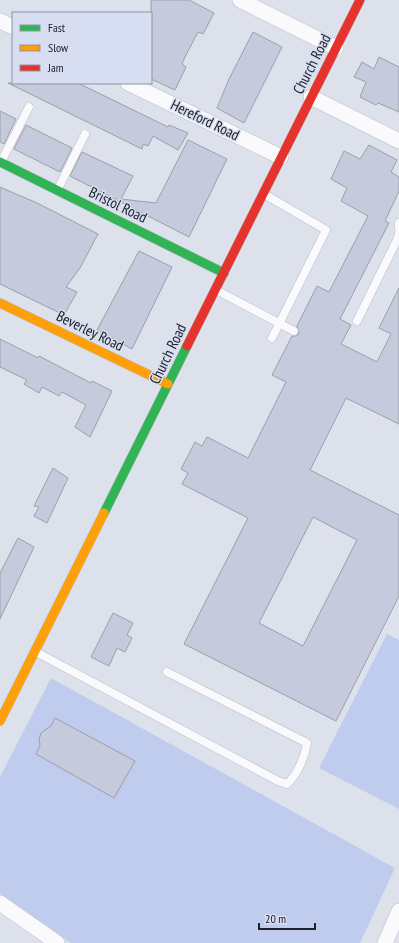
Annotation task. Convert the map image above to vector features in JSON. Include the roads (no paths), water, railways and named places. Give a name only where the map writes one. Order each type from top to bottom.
[{"type":"street","points":[[240,0],[336,48]]},
{"type":"street","name":"Church Road","points":[[0,721],[360,0]]},
{"type":"street","points":[[0,21],[12,27]]},
{"type":"street","name":"Hereford Road","points":[[130,84],[281,157]]},
{"type":"street","points":[[311,98],[399,141]]},
{"type":"street","name":"Bristol Road","points":[[0,163],[224,273]]},
{"type":"street","name":"Beverley Road","points":[[0,303],[168,384]]},
{"type":"street","points":[[0,903],[57,943]]},
{"type":"street","points":[[385,943],[399,911]]},
{"type":"lane","points":[[0,163],[29,107]]},
{"type":"lane","points":[[57,191],[85,134]]},
{"type":"lane","points":[[263,193],[326,230],[272,338]]},
{"type":"lane","points":[[399,223],[399,228]]},
{"type":"lane","points":[[358,321],[399,233]]},
{"type":"lane","points":[[215,290],[294,331]]},
{"type":"lane","points":[[35,651],[278,781],[286,784],[292,779],[306,751],[307,743],[167,672]]}]
